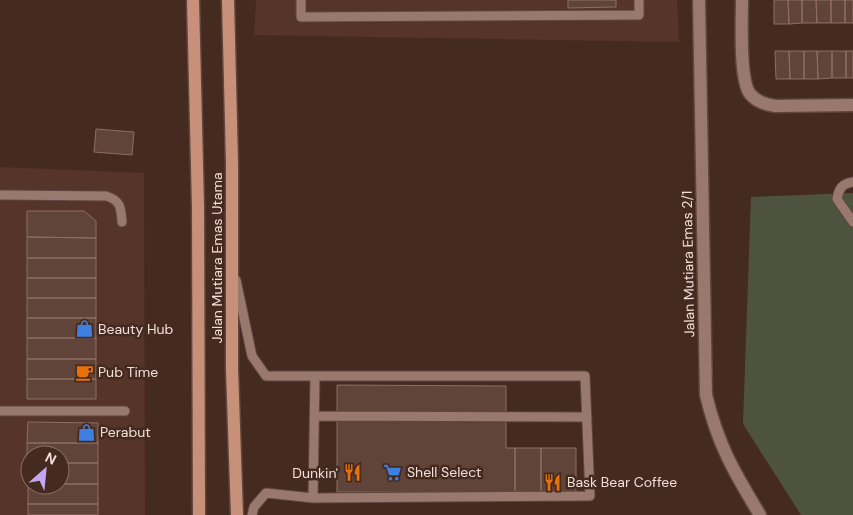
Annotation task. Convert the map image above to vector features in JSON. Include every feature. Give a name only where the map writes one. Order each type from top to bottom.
[{"type":"main road","name":"Jalan Mutiara Emas Utama","points":[[193,0],[198,207],[199,515]]},
{"type":"main road","name":"Jalan Mutiara Emas Utama","points":[[228,0],[232,369],[237,515]]},
{"type":"street","name":"Jalan Mutiara Emas 2/1","points":[[699,0],[706,395],[714,430],[730,466],[760,515]]},
{"type":"street","points":[[742,0],[746,85],[750,94],[765,104],[853,106]]},
{"type":"lane","points":[[301,0],[301,17],[639,15],[640,0]]},
{"type":"lane","points":[[853,182],[844,184],[838,191],[837,199],[853,222]]},
{"type":"lane","points":[[0,195],[106,196],[117,201],[120,206],[122,222]]},
{"type":"lane","points":[[232,260],[252,356],[266,376],[585,376],[590,496],[313,498],[266,493],[254,506],[252,515]]},
{"type":"lane","points":[[313,498],[316,376]]},
{"type":"lane","points":[[1,411],[125,411]]},
{"type":"lane","points":[[315,416],[587,417]]},
{"type":"shaded area","points":[[256,0],[677,0],[679,42],[254,35]]},
{"type":"shaded area","points":[[0,167],[144,173],[145,515],[0,515]]},
{"type":"green space","points":[[853,193],[853,515],[801,515],[743,424],[751,197]]},
{"type":"building","points":[[568,0],[616,0],[616,7],[568,8]]},
{"type":"building","points":[[774,0],[788,0],[789,24],[774,24]]},
{"type":"building","points":[[788,0],[802,0],[802,23],[789,24]]},
{"type":"building","points":[[802,0],[816,0],[817,23],[802,23]]},
{"type":"building","points":[[816,0],[831,0],[831,23],[817,23]]},
{"type":"building","points":[[831,0],[845,0],[845,23],[831,23]]},
{"type":"building","points":[[845,0],[853,0],[853,23],[845,23]]},
{"type":"building","points":[[775,51],[789,51],[790,79],[776,79]]},
{"type":"building","points":[[789,51],[804,51],[804,79],[790,79]]},
{"type":"building","points":[[804,51],[817,51],[818,79],[804,79]]},
{"type":"building","points":[[817,51],[832,51],[832,78],[818,79]]},
{"type":"building","points":[[832,51],[846,51],[846,78],[832,78]]},
{"type":"building","points":[[846,51],[853,51],[853,78],[846,78]]},
{"type":"building","points":[[96,129],[134,132],[132,155],[94,152]]},
{"type":"building","points":[[27,211],[84,211],[96,221],[96,238],[27,237]]},
{"type":"building","points":[[27,237],[96,238],[96,258],[27,258]]},
{"type":"building","points":[[27,258],[96,258],[96,278],[27,278]]},
{"type":"building","points":[[27,278],[96,278],[96,298],[27,298]]},
{"type":"building","points":[[27,298],[96,298],[96,318],[27,318]]},
{"type":"building","points":[[27,318],[96,318],[96,338],[27,338]]},
{"type":"building","points":[[27,338],[96,338],[96,359],[27,359]]},
{"type":"building","points":[[27,359],[96,359],[96,379],[27,379]]},
{"type":"building","points":[[27,379],[96,379],[96,399],[27,399]]},
{"type":"building","points":[[337,385],[506,386],[506,448],[515,448],[515,493],[337,492]]},
{"type":"building","points":[[28,422],[98,423],[98,443],[27,443]]},
{"type":"building","points":[[27,443],[98,443],[98,463],[70,463],[70,445],[27,445]]},
{"type":"building","points":[[515,448],[541,448],[541,493],[515,493]]},
{"type":"building","points":[[541,448],[576,448],[576,493],[541,493]]},
{"type":"building","points":[[70,463],[98,463],[98,484],[70,484]]},
{"type":"building","points":[[70,484],[98,484],[98,504],[28,504],[28,495],[70,495]]},
{"type":"building","points":[[28,504],[98,504],[98,515],[28,515]]},
{"type":"place","name":"Beauty Hub","points":[[84,329]]},
{"type":"place","name":"Pub Time","points":[[84,372]]},
{"type":"place","name":"Perabut","points":[[86,432]]},
{"type":"place","name":"Shell Select","points":[[393,472]]},
{"type":"place","name":"Dunkin'","points":[[352,473]]},
{"type":"place","name":"Bask Bear Coffee","points":[[553,482]]}]
